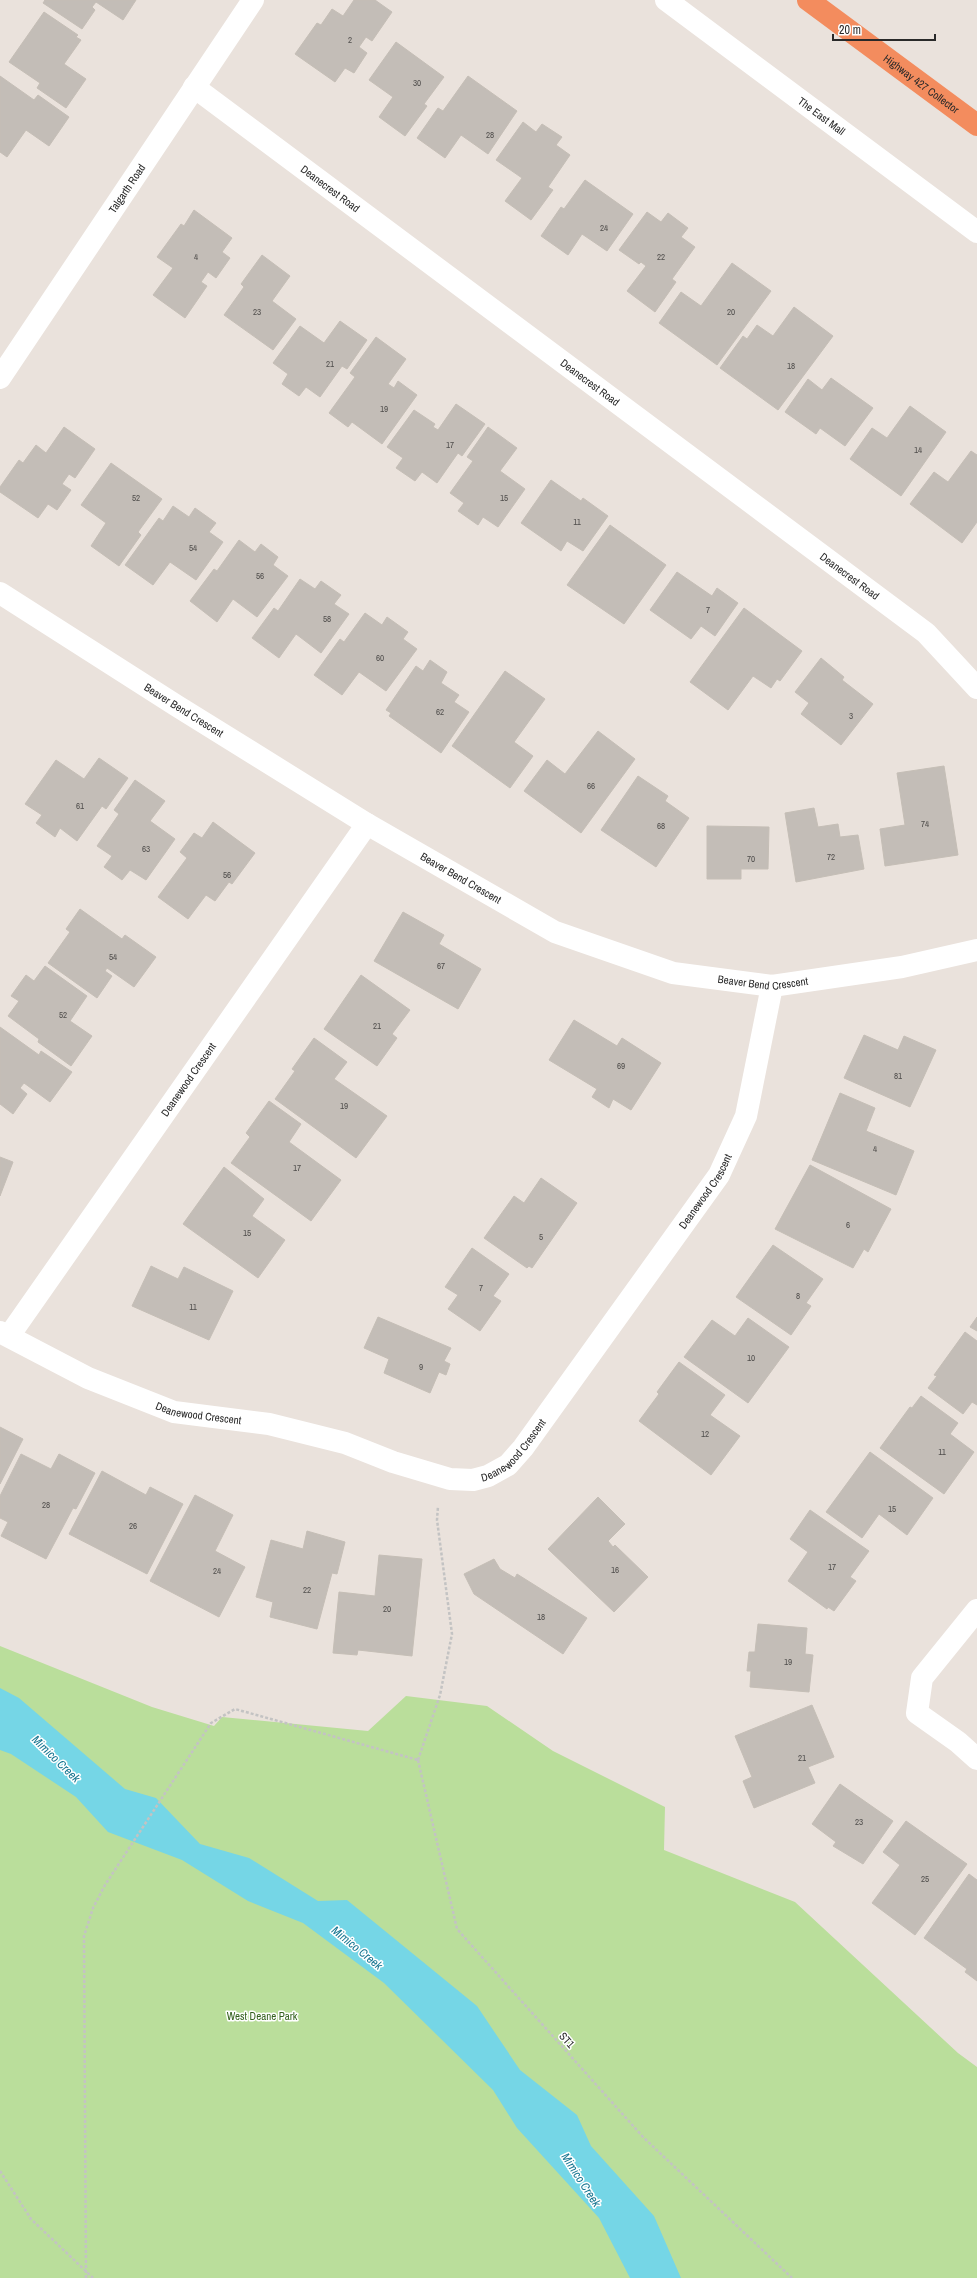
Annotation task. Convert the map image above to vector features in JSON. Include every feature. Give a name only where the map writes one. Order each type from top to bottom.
[{"type":"highway","name":"Highway 427 Collector","points":[[808,0],[977,125]]},
{"type":"street","name":"Talgarth Road","points":[[0,378],[253,0]]},
{"type":"street","name":"The East Mall","points":[[666,0],[977,232]]},
{"type":"street","name":"Deanecrest Road","points":[[194,88],[926,633],[977,688]]},
{"type":"street","name":"Beaver Bend Crescent","points":[[0,592],[177,706],[367,824],[555,932],[673,973],[772,986],[902,967],[977,950]]},
{"type":"street","name":"Deanewood Crescent","points":[[367,824],[5,1334],[88,1378],[174,1412],[269,1424],[345,1443],[393,1462],[450,1479],[472,1480],[488,1476],[508,1464],[523,1448],[719,1176],[746,1116],[772,986]]},
{"type":"street","points":[[977,1610],[922,1678],[917,1713],[958,1742],[977,1759]]},
{"type":"path","points":[[86,2278],[84,1936],[93,1908],[105,1885],[211,1723],[235,1709],[418,1760],[440,1695],[452,1634],[437,1520],[438,1504]]},
{"type":"path","name":"ST1","points":[[418,1760],[458,1929],[642,2137],[792,2278]]},
{"type":"path","points":[[0,2171],[31,2220],[93,2278]]},
{"type":"green space","name":"West Deane Park","points":[[0,1646],[152,1707],[214,1726],[222,1717],[368,1731],[406,1696],[487,1706],[553,1751],[665,1807],[664,1850],[795,1902],[958,2053],[977,2067],[977,2278],[0,2278]]},
{"type":"water","name":"Mimico Creek","points":[[0,1688],[19,1698],[125,1789],[156,1798],[200,1844],[249,1858],[318,1901],[347,1900],[477,2006],[520,2070],[577,2115],[591,2146],[654,2216],[681,2278],[630,2278],[599,2218],[517,2128],[493,2090],[384,1983],[303,1923],[248,1901],[182,1860],[108,1832],[76,1797],[11,1754],[0,1750]]},
{"type":"building","points":[[45,0],[136,0],[123,20],[96,2],[92,7],[95,10],[82,29],[43,3]]},
{"type":"building","points":[[354,0],[375,0],[392,12],[372,41],[366,37],[359,47],[367,53],[354,73],[345,68],[335,82],[295,54],[317,23],[321,25],[332,9],[343,16]]},
{"type":"building","points":[[44,12],[78,35],[76,37],[81,40],[64,64],[86,79],[66,108],[37,88],[40,83],[9,62]]},
{"type":"building","points":[[396,42],[444,77],[424,104],[427,106],[405,136],[379,117],[393,97],[369,80]]},
{"type":"building","points":[[0,76],[34,100],[38,95],[69,117],[49,146],[26,130],[7,157],[0,152]]},
{"type":"building","points":[[468,76],[517,111],[488,154],[461,135],[445,158],[417,138],[438,108],[443,111]]},
{"type":"building","points":[[523,122],[536,132],[542,124],[562,137],[556,145],[570,155],[548,187],[553,190],[531,220],[505,201],[522,178],[496,160]]},
{"type":"building","points":[[585,180],[633,214],[607,251],[582,234],[568,255],[541,236],[561,207],[564,209]]},
{"type":"building","points":[[194,210],[232,238],[222,252],[230,258],[216,278],[208,272],[201,282],[207,286],[185,318],[153,295],[173,268],[157,257],[181,224],[184,226]]},
{"type":"building","points":[[647,212],[661,222],[668,213],[688,228],[681,237],[695,247],[672,279],[676,282],[655,312],[627,291],[646,266],[641,262],[639,264],[619,250]]},
{"type":"building","points":[[262,255],[290,276],[272,301],[296,319],[273,350],[224,315],[244,287],[241,284]]},
{"type":"building","points":[[732,263],[771,291],[717,365],[659,323],[681,292],[701,306]]},
{"type":"building","points":[[794,307],[833,336],[778,410],[720,368],[743,336],[747,339],[757,325],[773,336]]},
{"type":"building","points":[[340,321],[367,340],[347,369],[342,366],[320,397],[306,387],[299,396],[282,384],[288,374],[273,363],[300,326],[324,343]]},
{"type":"building","points":[[376,337],[406,359],[388,384],[394,388],[398,381],[417,395],[382,444],[352,422],[348,427],[329,413],[355,377],[350,373]]},
{"type":"building","points":[[831,378],[873,408],[845,446],[820,428],[816,434],[785,412],[808,379],[822,390]]},
{"type":"building","points":[[456,404],[485,424],[462,456],[458,453],[437,483],[422,472],[415,481],[396,468],[403,458],[387,447],[414,410],[435,424],[433,427],[438,430]]},
{"type":"building","points":[[910,406],[946,432],[901,496],[850,459],[872,428],[887,438]]},
{"type":"building","points":[[64,427],[95,449],[75,478],[69,474],[62,484],[71,490],[57,510],[48,504],[38,518],[0,492],[0,487],[19,460],[23,463],[36,445],[46,453]]},
{"type":"building","points":[[488,427],[517,448],[500,471],[525,489],[498,527],[483,517],[478,525],[458,511],[464,503],[450,493],[473,461],[467,457]]},
{"type":"building","points":[[971,451],[977,455],[977,522],[962,543],[910,504],[934,472],[948,482]]},
{"type":"building","points":[[111,463],[162,499],[138,532],[141,535],[119,566],[91,546],[106,523],[81,505]]},
{"type":"building","points":[[551,480],[581,501],[583,498],[608,516],[583,551],[567,541],[561,551],[521,523]]},
{"type":"building","points":[[173,506],[189,517],[195,508],[216,523],[209,532],[223,542],[196,580],[170,562],[153,585],[125,565],[159,518],[163,521]]},
{"type":"building","points":[[610,525],[666,565],[624,624],[567,585]]},
{"type":"building","points":[[239,540],[255,552],[261,544],[278,557],[273,565],[288,576],[257,617],[233,599],[217,622],[190,601],[214,569],[217,571]]},
{"type":"building","points":[[677,572],[712,596],[717,588],[738,603],[715,636],[701,626],[691,639],[650,610]]},
{"type":"building","points":[[300,579],[315,589],[321,581],[341,595],[334,604],[349,614],[321,653],[296,634],[279,658],[252,638],[274,608],[278,611]]},
{"type":"building","points":[[744,608],[802,651],[780,681],[777,679],[771,688],[753,676],[728,710],[690,682]]},
{"type":"building","points":[[365,613],[382,625],[387,617],[408,632],[403,639],[417,649],[386,691],[359,672],[342,695],[314,675],[340,639],[344,642]]},
{"type":"building","points":[[821,658],[844,677],[842,680],[873,704],[841,745],[801,714],[809,703],[795,692]]},
{"type":"building","points":[[430,660],[447,672],[441,683],[459,695],[454,702],[469,712],[441,753],[389,716],[391,713],[386,710],[416,666],[423,671]]},
{"type":"building","points":[[505,671],[545,699],[514,742],[533,756],[510,788],[452,746]]},
{"type":"building","points":[[598,731],[635,759],[581,833],[524,791],[547,760],[565,774]]},
{"type":"building","points":[[99,758],[128,778],[106,809],[102,806],[77,841],[60,828],[55,837],[36,823],[42,815],[25,804],[56,760],[84,779]]},
{"type":"building","points":[[944,766],[958,855],[885,866],[880,829],[905,825],[897,773]]},
{"type":"building","points":[[638,776],[668,796],[665,801],[689,818],[656,867],[601,830]]},
{"type":"building","points":[[135,780],[165,801],[150,821],[175,839],[146,880],[130,870],[122,880],[104,867],[112,856],[97,846],[119,814],[114,810]]},
{"type":"building","points":[[814,808],[818,827],[838,824],[840,837],[858,835],[864,869],[796,882],[785,813]]},
{"type":"building","points":[[213,822],[255,853],[232,884],[229,882],[215,901],[206,895],[188,919],[158,897],[187,858],[180,852],[194,833],[202,838]]},
{"type":"building","points":[[707,826],[769,827],[768,869],[741,869],[741,879],[707,879]]},
{"type":"building","points":[[80,909],[122,939],[125,935],[156,957],[134,987],[107,968],[105,971],[112,976],[97,998],[48,963],[70,932],[66,929]]},
{"type":"building","points":[[403,912],[444,935],[439,944],[481,969],[458,1009],[374,961]]},
{"type":"building","points":[[45,966],[87,996],[70,1021],[92,1036],[71,1066],[38,1042],[39,1039],[8,1016],[19,1001],[11,996],[26,975],[34,981]]},
{"type":"building","points":[[361,975],[410,1010],[392,1034],[397,1038],[377,1066],[324,1029]]},
{"type":"building","points":[[574,1020],[617,1046],[622,1038],[661,1063],[631,1110],[613,1099],[609,1108],[592,1097],[597,1089],[549,1060]]},
{"type":"building","points":[[0,1027],[39,1055],[41,1051],[72,1072],[50,1102],[24,1083],[20,1088],[27,1094],[13,1114],[0,1104]]},
{"type":"building","points":[[864,1035],[898,1050],[904,1036],[936,1050],[910,1107],[844,1078]]},
{"type":"building","points":[[314,1038],[347,1062],[334,1079],[387,1116],[356,1158],[275,1099],[295,1071],[292,1069]]},
{"type":"building","points":[[840,1093],[875,1108],[866,1131],[914,1151],[896,1195],[812,1160]]},
{"type":"building","points":[[269,1101],[301,1124],[289,1142],[341,1180],[311,1221],[231,1163],[250,1137],[246,1133]]},
{"type":"building","points":[[0,1157],[13,1162],[0,1196]]},
{"type":"building","points":[[810,1165],[891,1209],[868,1252],[864,1249],[853,1268],[775,1229]]},
{"type":"building","points":[[224,1167],[264,1199],[252,1216],[285,1240],[258,1278],[183,1224]]},
{"type":"building","points":[[541,1178],[577,1203],[532,1268],[529,1266],[527,1268],[484,1238],[514,1196],[524,1203]]},
{"type":"building","points":[[773,1245],[823,1279],[806,1303],[811,1306],[791,1335],[736,1297]]},
{"type":"building","points":[[472,1248],[509,1274],[493,1296],[501,1301],[480,1331],[448,1309],[458,1295],[445,1287]]},
{"type":"building","points":[[151,1266],[178,1279],[184,1267],[233,1291],[209,1340],[132,1306]]},
{"type":"building","points":[[378,1317],[451,1348],[444,1361],[450,1364],[446,1375],[439,1372],[430,1393],[384,1373],[389,1359],[364,1348]]},
{"type":"building","points":[[977,1317],[977,1331],[970,1327]]},
{"type":"building","points":[[748,1318],[789,1347],[748,1403],[684,1357],[712,1320],[735,1336]]},
{"type":"building","points":[[965,1332],[977,1341],[977,1405],[972,1402],[963,1414],[928,1388],[937,1376],[934,1375]]},
{"type":"building","points":[[679,1362],[725,1395],[710,1415],[740,1436],[711,1475],[639,1421],[659,1394],[657,1392]]},
{"type":"building","points":[[921,1396],[958,1423],[950,1434],[974,1452],[944,1494],[880,1448],[910,1407],[912,1408]]},
{"type":"building","points":[[0,1427],[23,1439],[0,1484]]},
{"type":"building","points":[[870,1452],[933,1498],[907,1535],[879,1514],[862,1538],[826,1512]]},
{"type":"building","points":[[21,1454],[51,1469],[59,1454],[95,1473],[76,1509],[73,1508],[46,1559],[1,1536],[8,1522],[0,1518],[0,1496]]},
{"type":"building","points":[[102,1471],[146,1495],[150,1487],[183,1504],[147,1574],[69,1534]]},
{"type":"building","points":[[195,1495],[233,1515],[215,1551],[245,1567],[219,1617],[150,1581]]},
{"type":"building","points":[[598,1497],[625,1524],[608,1541],[613,1547],[615,1545],[648,1577],[614,1612],[548,1549]]},
{"type":"building","points":[[810,1510],[869,1551],[850,1577],[856,1581],[834,1611],[828,1607],[827,1609],[788,1581],[808,1552],[790,1539]]},
{"type":"building","points":[[307,1531],[345,1542],[337,1574],[332,1573],[317,1629],[270,1617],[273,1602],[256,1597],[271,1540],[303,1549]]},
{"type":"building","points":[[379,1555],[422,1559],[412,1656],[358,1650],[357,1655],[333,1653],[339,1592],[375,1596]]},
{"type":"building","points":[[494,1559],[500,1569],[515,1578],[517,1574],[587,1618],[563,1654],[474,1594],[464,1574]]},
{"type":"building","points":[[758,1624],[807,1628],[805,1654],[813,1655],[809,1692],[750,1687],[751,1671],[747,1671],[749,1652],[755,1652]]},
{"type":"building","points":[[812,1705],[834,1757],[808,1767],[815,1783],[754,1808],[743,1781],[752,1777],[735,1736]]},
{"type":"building","points":[[840,1784],[893,1821],[863,1864],[833,1846],[836,1842],[812,1824]]},
{"type":"building","points":[[906,1821],[967,1864],[915,1935],[872,1903],[900,1865],[883,1852]]},
{"type":"building","points":[[969,1874],[977,1880],[977,1981],[965,1972],[967,1969],[924,1938]]}]
